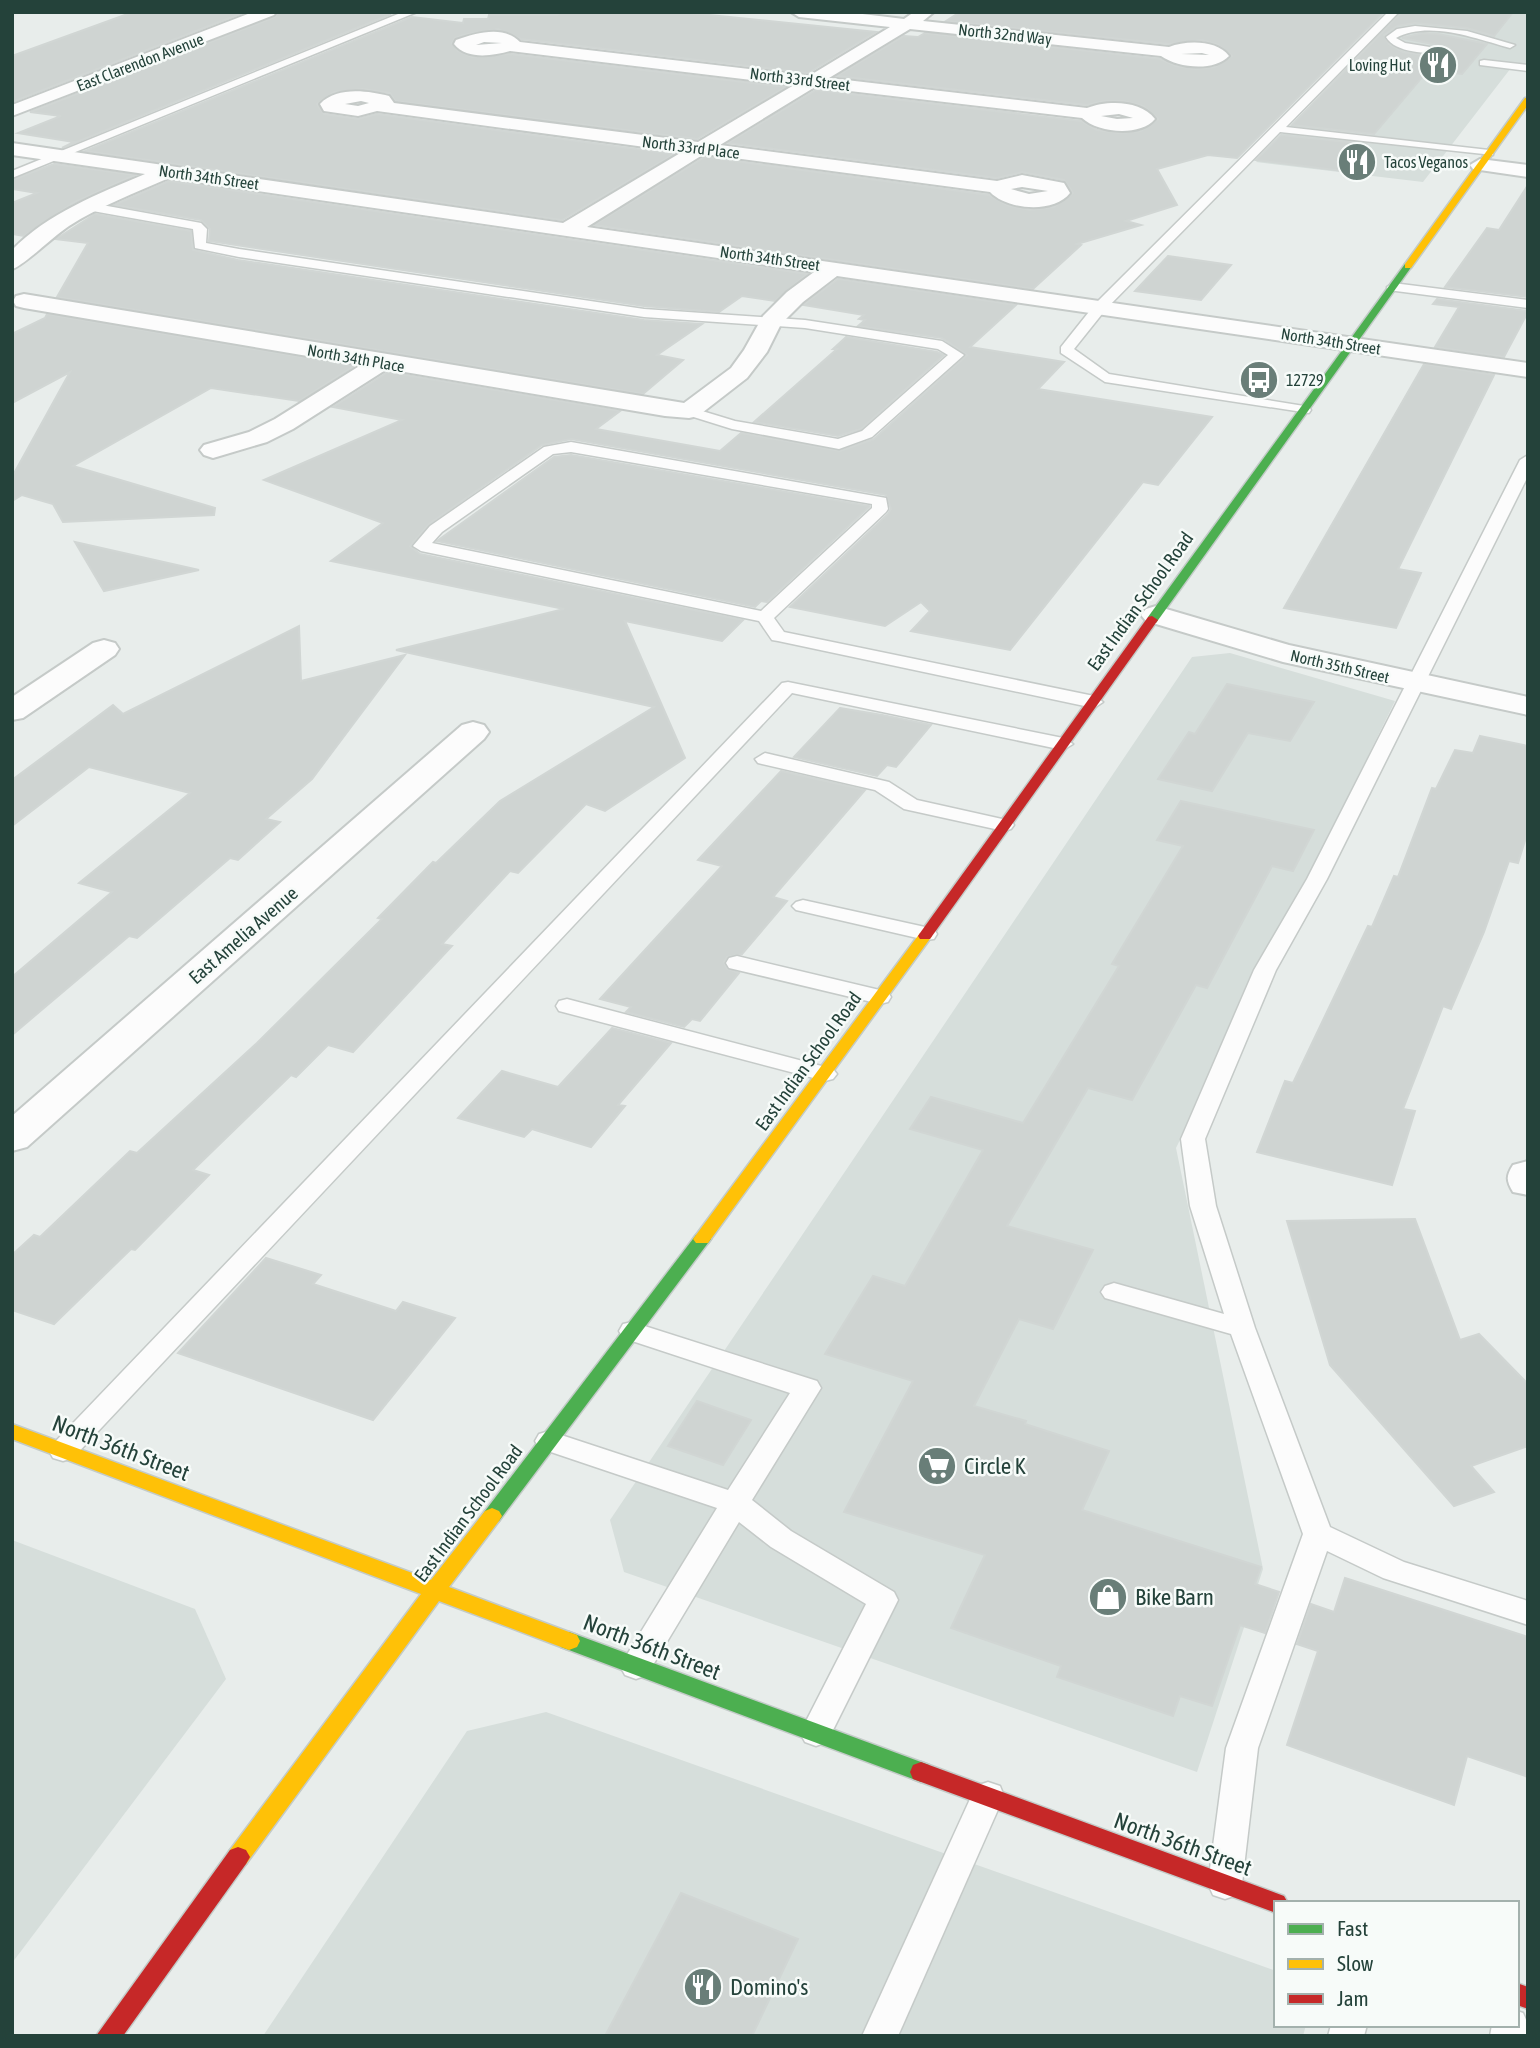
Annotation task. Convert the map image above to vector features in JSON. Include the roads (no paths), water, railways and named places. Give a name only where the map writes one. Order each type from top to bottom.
[{"type":"main road","name":"East Indian School Road","points":[[108,2036],[371,1674],[825,1074],[1528,100]]},
{"type":"main road","name":"North 36th Street","points":[[12,1431],[1274,1902]]},
{"type":"street","name":"East Clarendon Avenue","points":[[12,111],[268,12]]},
{"type":"street","name":"North 32nd Way","points":[[799,12],[1169,52]]},
{"type":"street","points":[[568,229],[926,12]]},
{"type":"street","name":"North 33rd Street","points":[[510,46],[1090,114]]},
{"type":"street","name":"North 33rd Place","points":[[381,107],[1001,187]]},
{"type":"street","name":"North 34th Street","points":[[12,149],[1528,370]]},
{"type":"street","points":[[1485,159],[1528,171]]},
{"type":"street","points":[[12,263],[27,245],[90,207],[168,171]]},
{"type":"street","points":[[690,411],[739,373],[755,352],[771,321],[795,297],[834,268]]},
{"type":"street","name":"North 34th Place","points":[[16,302],[652,407],[690,411]]},
{"type":"street","points":[[213,450],[258,437],[284,424],[382,362]]},
{"type":"street","name":"North 35th Street","points":[[1156,615],[1283,653],[1528,706]]},
{"type":"street","points":[[12,711],[104,649]]},
{"type":"street","name":"East Amelia Avenue","points":[[12,1138],[473,732]]},
{"type":"street","points":[[1528,1174],[1528,1182]]},
{"type":"lane","points":[[12,175],[412,12]]},
{"type":"lane","points":[[1304,410],[1105,378],[1066,350],[1101,306],[1394,12]]},
{"type":"lane","points":[[1445,52],[1402,46],[1392,41],[1391,37],[1397,32],[1416,29],[1487,36],[1510,45]]},
{"type":"lane","points":[[1416,35],[1523,46]]},
{"type":"lane","points":[[1491,43],[1481,59],[1528,68]]},
{"type":"lane","points":[[1279,129],[1485,159]]},
{"type":"lane","points":[[90,207],[190,223],[201,229],[199,245],[239,253],[631,312],[771,321],[942,345],[957,355],[867,435],[839,444],[732,425],[690,411]]},
{"type":"lane","points":[[1393,287],[1528,304]]},
{"type":"lane","points":[[765,617],[880,509],[880,501],[570,447],[549,450],[436,529],[421,546],[765,617],[778,636],[1094,702]]},
{"type":"lane","points":[[1225,1884],[1242,1748],[1318,1534],[1242,1328],[1203,1206],[1193,1139],[1265,970],[1317,880],[1528,460]]},
{"type":"lane","points":[[64,1451],[788,687],[1063,744]]},
{"type":"lane","points":[[765,759],[882,786],[911,805],[1004,825]]},
{"type":"lane","points":[[803,905],[926,934]]},
{"type":"lane","points":[[737,963],[880,997]]},
{"type":"lane","points":[[567,1006],[825,1074]]},
{"type":"lane","points":[[1114,1293],[1242,1328]]},
{"type":"lane","points":[[632,1331],[807,1388],[636,1666]]},
{"type":"lane","points":[[549,1441],[734,1503],[781,1539],[884,1600],[816,1732]]},
{"type":"lane","points":[[1318,1534],[1394,1570],[1528,1613]]},
{"type":"lane","points":[[880,2036],[988,1796]]},
{"type":"place","name":"Loving Hut","points":[[1438,65]]},
{"type":"place","name":"Tacos Veganos","points":[[1357,162]]},
{"type":"place","name":"12729","points":[[1259,380]]},
{"type":"place","name":"Circle K","points":[[937,1466]]},
{"type":"place","name":"Bike Barn","points":[[1108,1597]]},
{"type":"place","name":"Domino's","points":[[703,1987]]}]
